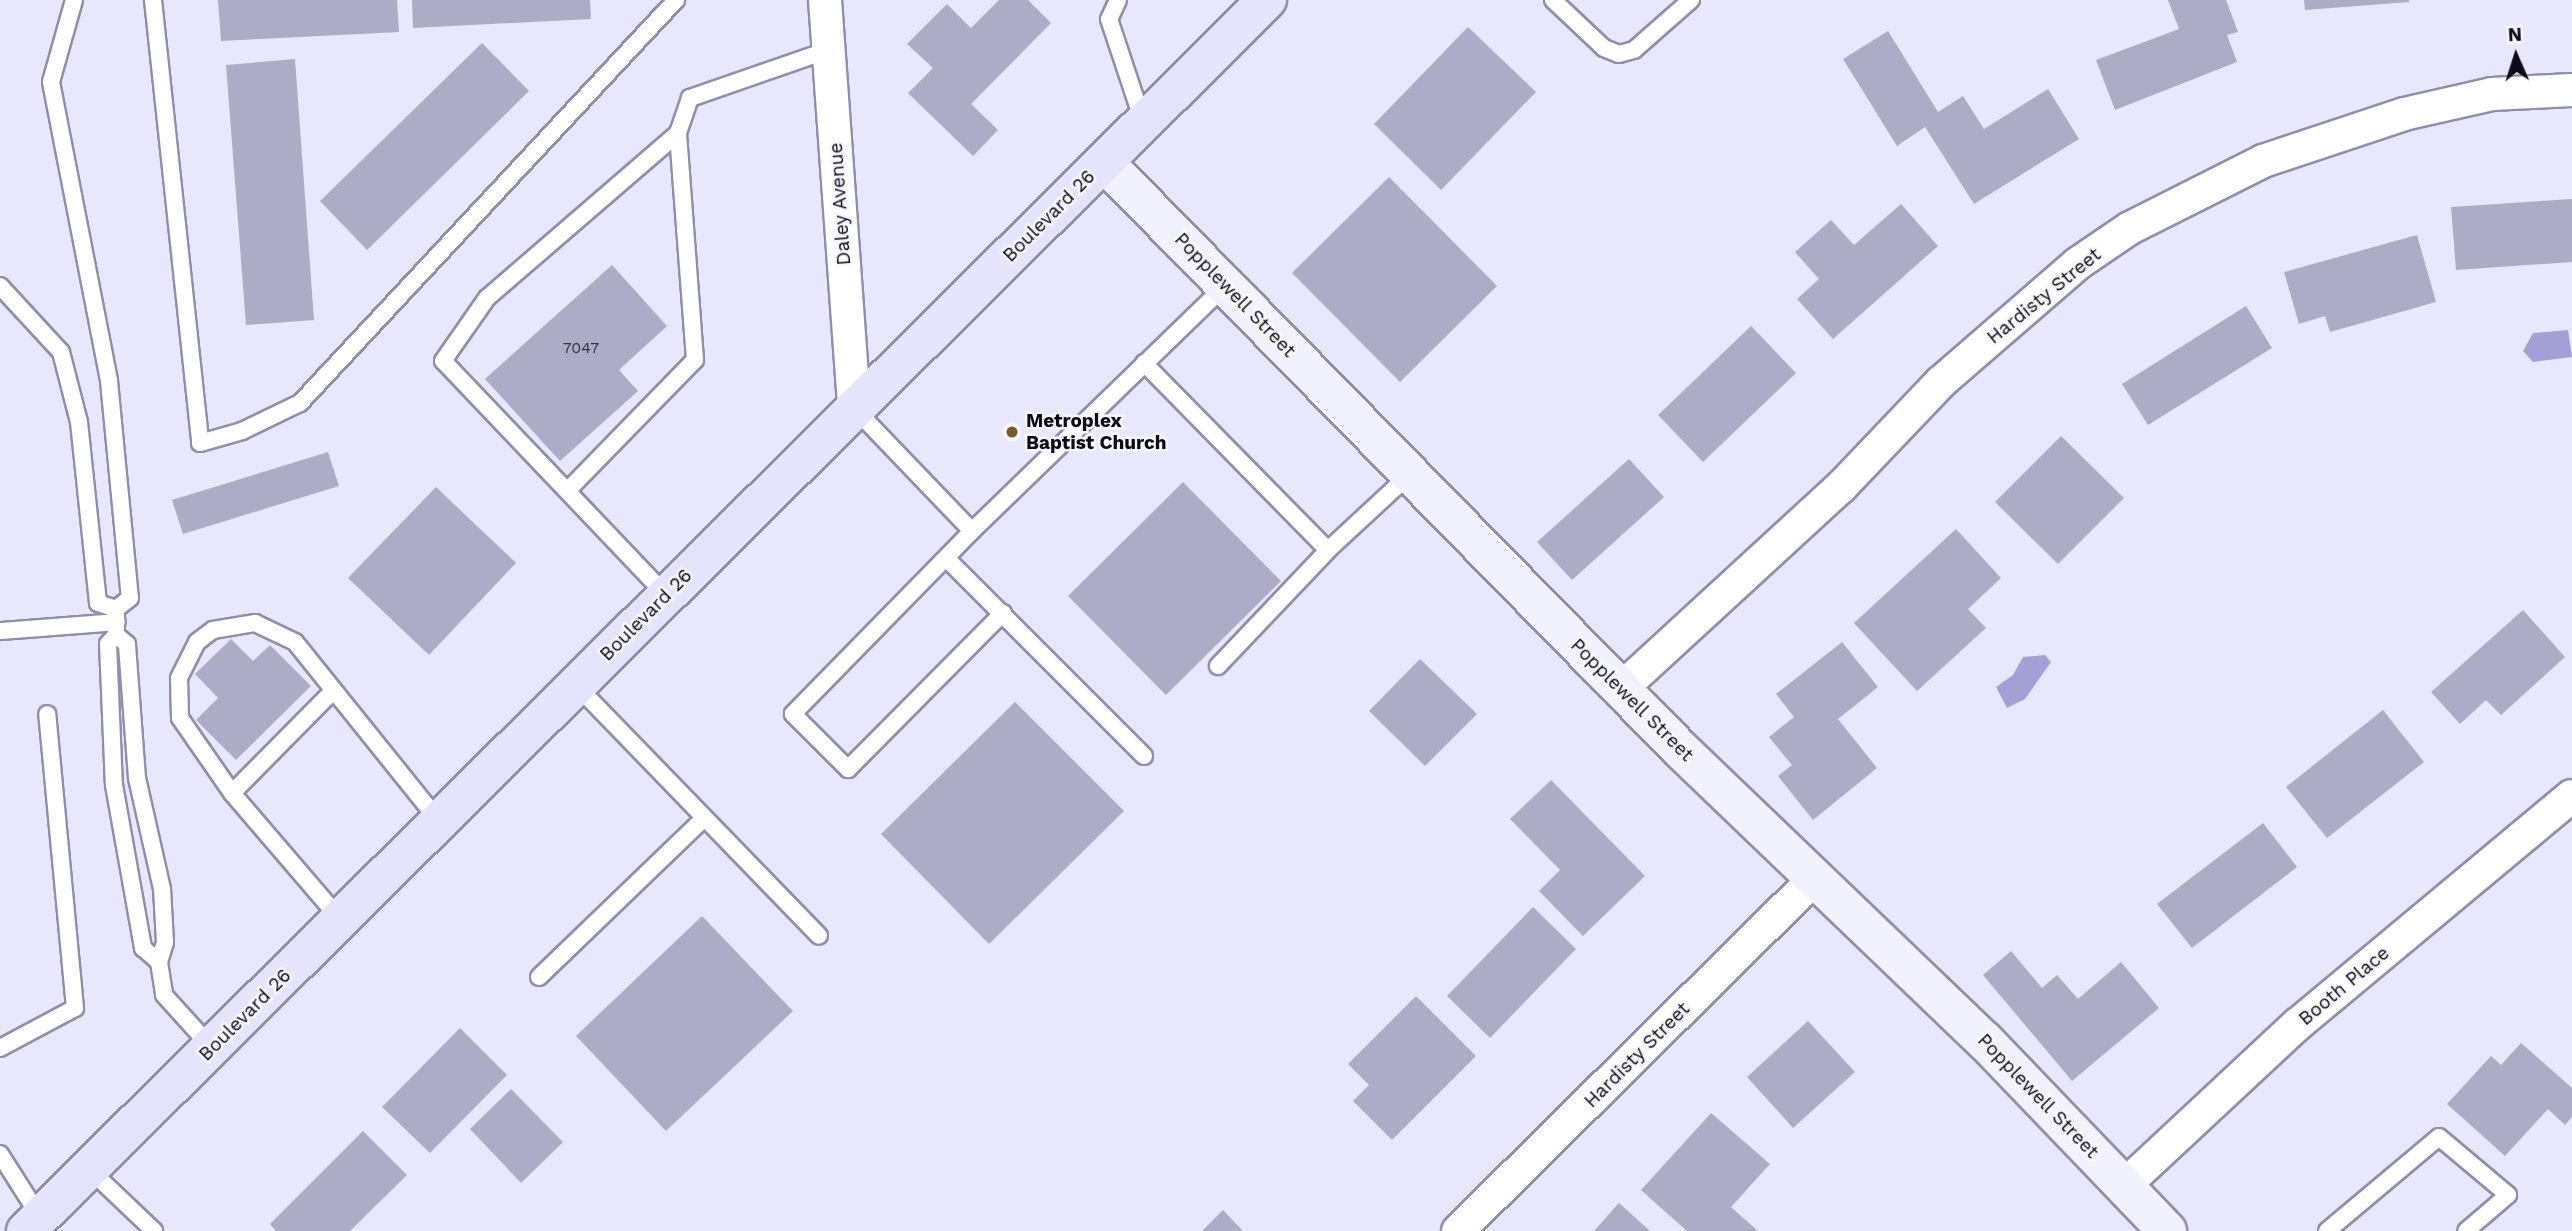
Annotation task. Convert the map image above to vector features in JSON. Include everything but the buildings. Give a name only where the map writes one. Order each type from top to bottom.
[{"type":"main road","name":"Boulevard 26","points":[[33,1224],[1267,0]]},
{"type":"street","name":"Daley Avenue","points":[[825,0],[854,408]]},
{"type":"street","name":"Hardisty Street","points":[[1621,689],[1841,487],[1941,382],[2077,264],[2130,229],[2263,161],[2404,114],[2492,94],[2572,90]]},
{"type":"street","name":"Popplewell Street","points":[[1104,162],[1621,689],[1815,878],[2167,1231]]},
{"type":"street","name":"Booth Place","points":[[2124,1186],[2298,1024],[2572,796]]},
{"type":"street","name":"Hardisty Street","points":[[1458,1231],[1815,878]]},
{"type":"lane","points":[[74,0],[51,82],[109,381],[130,598],[116,622],[108,644],[114,785],[143,948],[159,962]]},
{"type":"lane","points":[[153,0],[200,443],[242,431],[300,402],[676,0]]},
{"type":"lane","points":[[1118,0],[1109,19],[1143,123]]},
{"type":"lane","points":[[1553,0],[1604,48],[1619,54],[1634,50],[1691,0]]},
{"type":"lane","points":[[569,489],[695,360],[678,133],[690,99],[829,50]]},
{"type":"lane","points":[[666,595],[569,489],[443,361],[487,298],[678,133]]},
{"type":"lane","points":[[0,286],[61,352],[79,422],[98,603],[116,622],[127,644],[137,778],[162,889],[165,942],[159,962],[164,995],[212,1048]]},
{"type":"lane","points":[[1003,613],[848,769],[793,714],[972,531],[1226,286]]},
{"type":"lane","points":[[1144,363],[1328,550]]},
{"type":"lane","points":[[854,408],[972,531]]},
{"type":"lane","points":[[1218,666],[1328,550],[1410,474]]},
{"type":"lane","points":[[946,558],[1144,757]]},
{"type":"lane","points":[[0,631],[116,622]]},
{"type":"lane","points":[[340,920],[232,793],[177,708],[179,678],[197,642],[232,624],[273,628],[295,642],[439,821]]},
{"type":"lane","points":[[576,685],[819,936]]},
{"type":"lane","points":[[232,793],[333,691]]},
{"type":"lane","points":[[0,1048],[75,1008],[47,714]]},
{"type":"lane","points":[[539,977],[704,818]]},
{"type":"lane","points":[[2327,1231],[2439,1137],[2508,1195],[2466,1231]]},
{"type":"lane","points":[[0,1154],[33,1224]]},
{"type":"lane","points":[[89,1169],[154,1231]]},
{"type":"shaded area","points":[[2568,330],[2572,357],[2533,362],[2523,351],[2533,333]]},
{"type":"shaded area","points":[[2045,655],[2051,662],[2025,699],[2007,708],[1996,687],[2013,675],[2023,657]]},
{"type":"place","name":"Metroplex Baptist Church","points":[[1012,432]]}]
